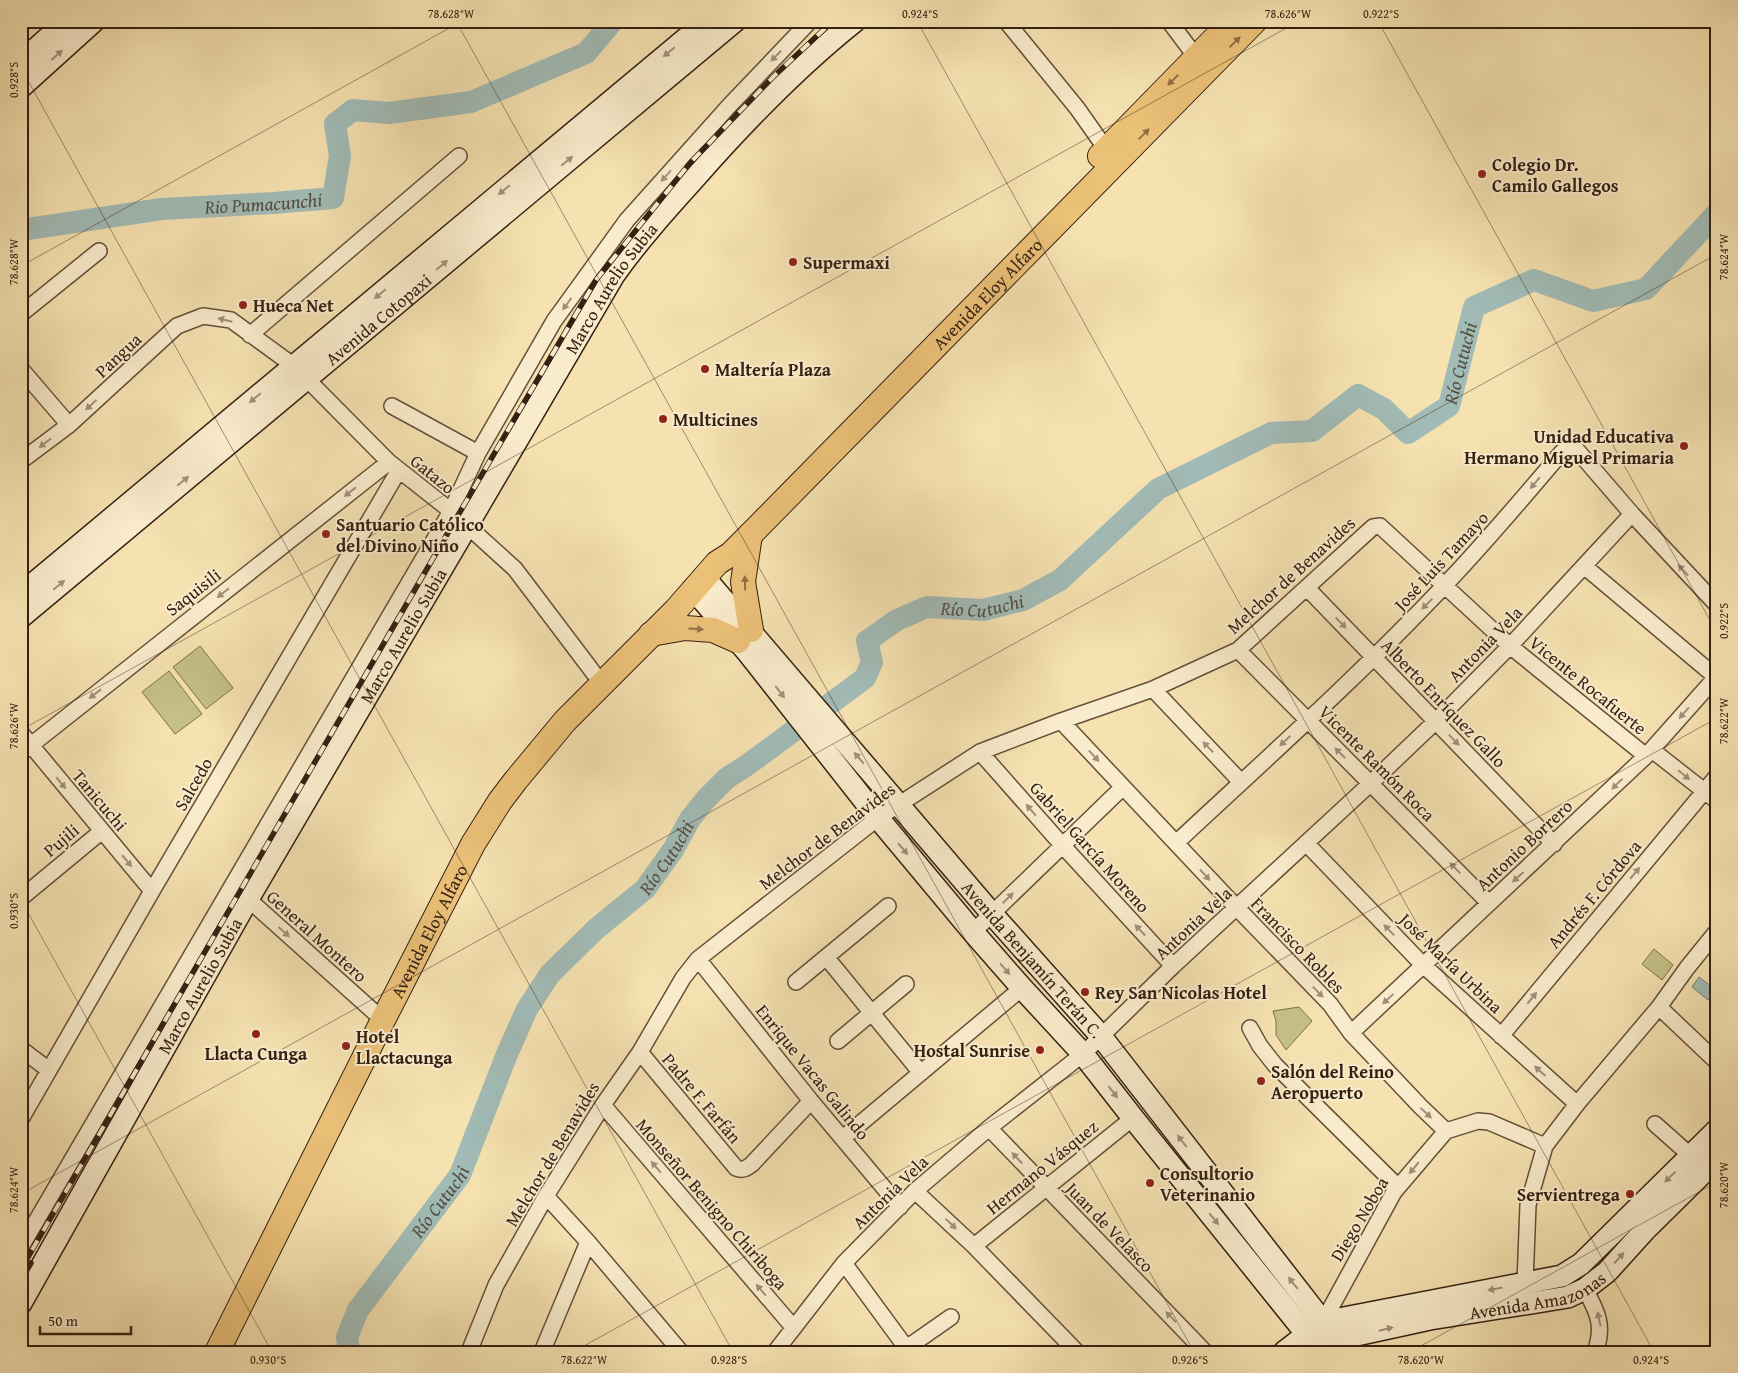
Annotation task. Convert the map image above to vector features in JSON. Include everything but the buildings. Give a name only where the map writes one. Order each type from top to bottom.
[{"type":"main road","points":[[24,69],[67,21]]},
{"type":"main road","points":[[24,69],[94,21]]},
{"type":"main road","name":"Avenida Cotopaxi","points":[[21,617],[121,522],[533,177],[707,21]]},
{"type":"main road","name":"Avenida Cotopaxi","points":[[533,177],[734,21]]},
{"type":"main road","name":"Marco Aurelio Subia","points":[[21,1303],[248,899],[614,275],[634,247],[737,130],[788,79],[855,21]]},
{"type":"main road","name":"Avenida Eloy Alfaro","points":[[705,576],[720,548],[820,451],[1106,149],[1232,21]]},
{"type":"main road","name":"Avenida Eloy Alfaro","points":[[217,1352],[382,1020],[473,844],[500,801],[516,780],[565,721],[676,610],[705,576],[750,535],[1255,21]]},
{"type":"main road","name":"Avenida Cotopaxi","points":[[21,594],[121,522]]},
{"type":"main road","points":[[651,634],[685,628],[713,630],[751,643],[743,582],[750,535]]},
{"type":"main road","name":"Avenida Benjamín Terán C.","points":[[705,576],[875,815],[973,932],[1083,1054],[1315,1347]]},
{"type":"main road","name":"Avenida Benjamín Terán C.","points":[[751,643],[895,800],[992,914],[1100,1036],[1323,1322],[1344,1346]]},
{"type":"main road","name":"Avenida Amazonas","points":[[1323,1322],[1562,1276],[1581,1264],[1717,1130]]},
{"type":"main road","name":"Avenida Amazonas","points":[[1284,1352],[1315,1347],[1344,1346],[1430,1319],[1568,1297],[1585,1289],[1607,1272],[1646,1229],[1717,1159]]},
{"type":"main road","points":[[1315,1347],[1323,1322]]},
{"type":"street","name":"Marco Aurelio Subia","points":[[21,1247],[451,511],[478,453],[554,321],[627,220],[729,106],[810,21]]},
{"type":"street","points":[[1006,21],[1077,108],[1106,149]]},
{"type":"street","points":[[1169,21],[1196,57]]},
{"type":"street","points":[[250,335],[459,156]]},
{"type":"street","points":[[21,314],[99,251]]},
{"type":"street","name":"Pangua","points":[[21,461],[69,425],[177,326],[203,316],[231,320],[300,372]]},
{"type":"street","points":[[21,369],[69,425]]},
{"type":"street","name":"Gatazo","points":[[300,372],[394,466],[451,511],[515,569],[602,684]]},
{"type":"street","points":[[392,406],[478,453]]},
{"type":"street","name":"José Luis Tamayo","points":[[1176,843],[1374,657],[1444,586],[1509,515],[1562,452],[1569,448],[1576,449],[1632,514],[1717,605]]},
{"type":"street","name":"Saquisili","points":[[26,749],[394,466]]},
{"type":"street","name":"Salcedo","points":[[21,1119],[394,466]]},
{"type":"street","name":"Antonia Vela","points":[[775,1352],[844,1263],[915,1191],[989,1128],[1083,1054],[1173,966],[1370,784],[1510,646],[1632,514]]},
{"type":"street","name":"Vicente Rocafuerte","points":[[1373,527],[1380,526],[1510,646],[1649,753],[1717,801]]},
{"type":"street","name":"Melchor de Benavides","points":[[469,1352],[496,1285],[546,1196],[603,1104],[640,1052],[683,978],[698,959],[895,800],[980,752],[1153,689],[1238,650],[1307,588],[1365,532],[1373,527]]},
{"type":"street","points":[[1584,566],[1716,677]]},
{"type":"street","name":"Alberto Enríquez Gallo","points":[[1307,588],[1554,844]]},
{"type":"street","name":"Vicente Ramón Roca","points":[[1238,650],[1489,903]]},
{"type":"street","name":"Antonio Borrero","points":[[1350,1033],[1649,753],[1716,677]]},
{"type":"street","points":[[1153,689],[1242,782]]},
{"type":"street","name":"Francisco Robles","points":[[1061,721],[1236,908],[1330,1004],[1350,1033],[1446,1131]]},
{"type":"street","name":"Tanicuchi","points":[[21,733],[26,749],[102,831],[152,891]]},
{"type":"street","name":"Gabriel García Moreno","points":[[980,752],[1173,966]]},
{"type":"street","name":"Andrés F. Córdova","points":[[1501,1036],[1717,776]]},
{"type":"street","points":[[973,932],[1123,787]]},
{"type":"street","name":"Pujili","points":[[21,898],[102,831]]},
{"type":"street","name":"José María Urbina","points":[[1306,843],[1423,965],[1576,1104]]},
{"type":"street","name":"General Montero","points":[[248,899],[382,1020]]},
{"type":"street","points":[[796,982],[888,906]]},
{"type":"street","points":[[1525,1283],[1528,1205],[1546,1146],[1576,1104],[1659,1007],[1717,931]]},
{"type":"street","points":[[826,957],[921,1073]]},
{"type":"street","name":"Enrique Vacas Galindo","points":[[698,959],[811,1101],[900,1207]]},
{"type":"street","points":[[838,1041],[906,984]]},
{"type":"street","points":[[843,1138],[1022,988]]},
{"type":"street","points":[[1659,1007],[1717,1062]]},
{"type":"street","points":[[1250,1028],[1260,1046],[1275,1065],[1398,1187]]},
{"type":"street","points":[[21,1049],[49,1070]]},
{"type":"street","name":"Padre F. Farfán","points":[[640,1052],[736,1168],[744,1169],[752,1164],[811,1101]]},
{"type":"street","name":"Monseñor Benigno Chiriboga","points":[[603,1104],[793,1328]]},
{"type":"street","name":"Hermano Vásquez","points":[[974,1246],[1133,1118]]},
{"type":"street","points":[[1446,1131],[1478,1120],[1489,1122],[1546,1146]]},
{"type":"street","points":[[1655,1124],[1691,1156]]},
{"type":"street","name":"Juan de Velasco","points":[[989,1128],[1205,1352]]},
{"type":"street","name":"Diego Noboa","points":[[1323,1322],[1394,1192],[1446,1131]]},
{"type":"street","points":[[915,1191],[974,1246],[1077,1352]]},
{"type":"street","points":[[546,1196],[588,1242],[680,1352]]},
{"type":"street","points":[[542,1352],[588,1242]]},
{"type":"street","points":[[844,1263],[902,1342],[908,1347],[951,1317]]},
{"type":"street","points":[[1585,1289],[1598,1313],[1600,1328],[1595,1352]]},
{"type":"shaded area","points":[[200,646],[233,688],[206,709],[173,667]]},
{"type":"shaded area","points":[[169,671],[202,714],[175,734],[142,692]]},
{"type":"shaded area","points":[[1654,949],[1673,965],[1662,980],[1642,964]]},
{"type":"shaded area","points":[[1299,1007],[1312,1021],[1286,1050],[1276,1035],[1276,1021],[1273,1011]]},
{"type":"water","points":[[1699,977],[1716,990],[1708,1000],[1692,987]]},
{"type":"waterway","name":"Rio Pumacunchi","points":[[21,230],[162,209],[333,198],[340,156],[335,124],[353,110],[389,113],[471,102],[586,53],[613,21]]},
{"type":"waterway","name":"Río Cutuchi","points":[[349,1352],[347,1337],[358,1310],[460,1175],[507,1054],[527,1009],[550,974],[596,929],[645,889],[673,850],[690,819],[706,799],[727,778],[865,678],[872,662],[867,641],[897,620],[927,607],[983,610],[1023,600],[1060,580],[1158,489],[1271,433],[1312,431],[1358,395],[1384,409],[1408,433],[1449,406],[1474,307],[1534,280],[1593,301],[1646,289],[1717,213]]},
{"type":"railway","points":[[21,1269],[596,280],[690,163],[773,77],[833,21]]},
{"type":"railway","points":[[21,1280],[31,1263]]},
{"type":"place","name":"Colegio Dr. Camilo Gallegos","points":[[1482,174]]},
{"type":"place","name":"Supermaxi","points":[[793,262]]},
{"type":"place","name":"Hueca Net","points":[[243,305]]},
{"type":"place","name":"Maltería Plaza","points":[[705,369]]},
{"type":"place","name":"Multicines","points":[[663,419]]},
{"type":"place","name":"Unidad Educativa Hermano Miguel Primaria","points":[[1684,446]]},
{"type":"place","name":"Santuario Católico del Divino Niño","points":[[326,534]]},
{"type":"place","name":"Rey San Nicolas Hotel","points":[[1085,992]]},
{"type":"place","name":"Llacta Cunga","points":[[256,1034]]},
{"type":"place","name":"Hotel Llactacunga","points":[[346,1046]]},
{"type":"place","name":"Hostal Sunrise","points":[[1040,1050]]},
{"type":"place","name":"Salón del Reino Aeropuerto","points":[[1261,1081]]},
{"type":"place","name":"Consultorio Veterinanio","points":[[1150,1183]]},
{"type":"place","name":"Servientrega","points":[[1630,1194]]}]
